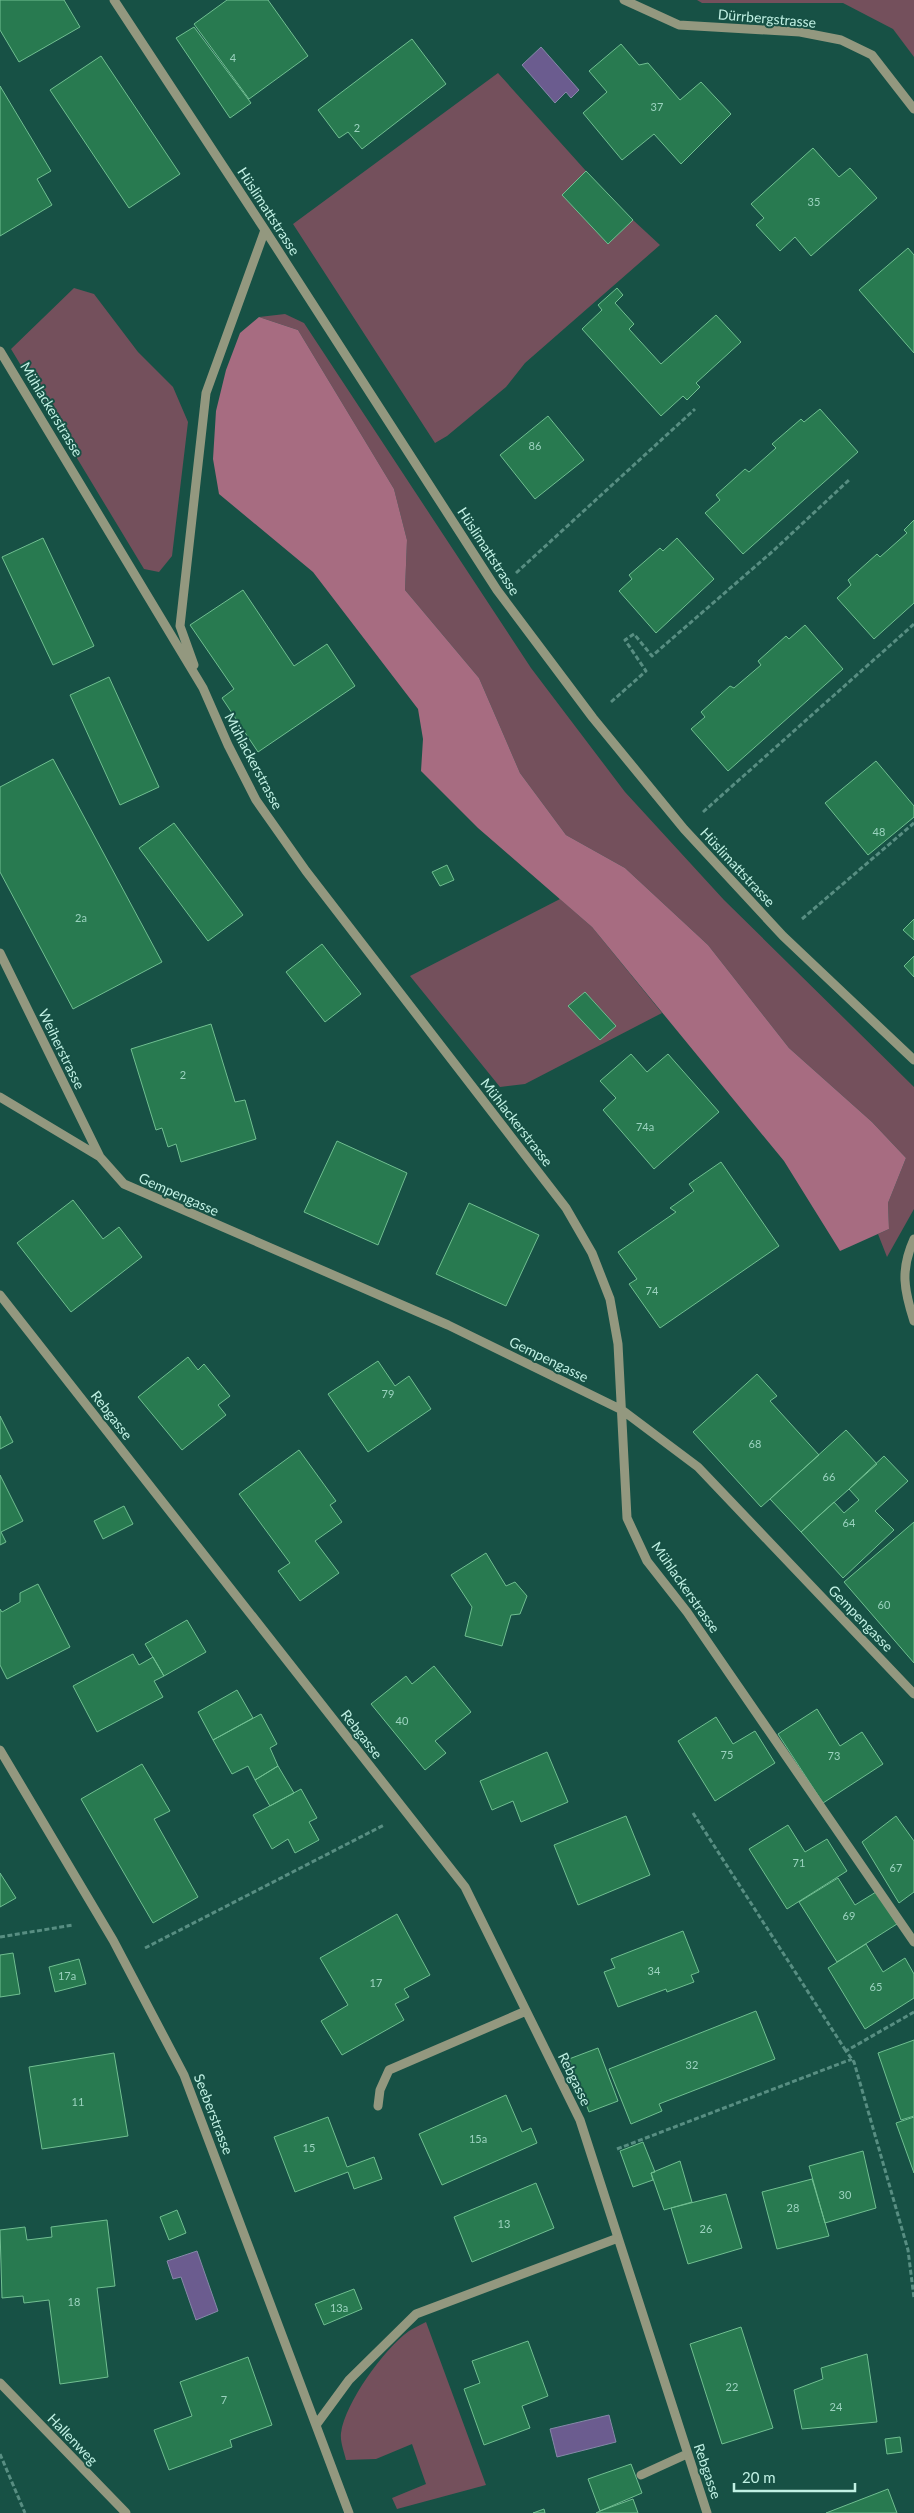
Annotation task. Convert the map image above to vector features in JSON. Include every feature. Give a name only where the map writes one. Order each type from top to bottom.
[{"type":"street","name":"Hüslimattstrasse","points":[[114,0],[497,590],[593,718],[684,829],[783,936],[914,1060]]},
{"type":"street","name":"Dürrbergstrasse","points":[[624,0],[679,25],[800,32],[841,40],[872,55],[914,109]]},
{"type":"street","points":[[204,688],[180,626],[206,393],[265,230]]},
{"type":"street","name":"Mühlackerstrasse","points":[[0,351],[204,688],[228,745],[256,800],[306,871],[566,1208],[592,1254],[610,1298],[618,1344],[627,1518],[648,1561],[687,1612],[914,1942]]},
{"type":"street","name":"Weiherstrasse","points":[[0,953],[100,1157]]},
{"type":"street","points":[[0,1097],[100,1157]]},
{"type":"street","name":"Gempengasse","points":[[100,1157],[124,1184],[448,1324],[622,1410],[698,1467],[914,1694]]},
{"type":"street","points":[[914,1239],[905,1259],[906,1296],[914,1321]]},
{"type":"street","name":"Rebgasse","points":[[0,1295],[465,1887],[580,2120],[707,2513]]},
{"type":"street","name":"Seeberstrasse","points":[[0,1750],[101,1920],[184,2075],[348,2513]]},
{"type":"street","points":[[378,2106],[380,2090],[389,2070],[526,2011]]},
{"type":"street","points":[[316,2425],[349,2380],[416,2314],[618,2238]]},
{"type":"street","name":"Hallenweg","points":[[0,2383],[126,2513]]},
{"type":"street","points":[[641,2475],[687,2454]]},
{"type":"path","points":[[531,559],[695,409]]},
{"type":"path","points":[[593,718],[646,672],[625,640],[634,634],[652,656],[773,551],[850,479]]},
{"type":"path","points":[[684,829],[914,624]]},
{"type":"path","points":[[783,936],[914,823]]},
{"type":"path","points":[[123,1959],[406,1813]]},
{"type":"path","points":[[693,1813],[852,2059],[908,2250],[914,2298]]},
{"type":"path","points":[[0,1937],[101,1920]]},
{"type":"path","points":[[846,2051],[914,2012]]},
{"type":"path","points":[[592,2159],[852,2059]]},
{"type":"path","points":[[0,2454],[25,2513]]},
{"type":"shaded area","points":[[697,0],[914,0],[914,57],[893,29],[843,3],[702,3]]},
{"type":"shaded area","points":[[541,47],[579,90],[571,98],[566,92],[555,103],[522,65]]},
{"type":"shaded area","points":[[498,73],[586,171],[562,195],[633,220],[660,245],[525,363],[506,387],[447,436],[435,443],[293,224]]},
{"type":"shaded area","points":[[74,288],[94,294],[138,352],[173,387],[188,422],[172,556],[159,572],[144,569],[11,349]]},
{"type":"shaded area","points":[[285,314],[304,323],[531,668],[625,792],[724,900],[914,1087],[914,1209],[887,1257],[878,1234],[889,1229],[888,1203],[906,1158],[872,1122],[789,1048],[708,945],[625,868],[566,835],[520,773],[479,678],[405,590],[407,540],[394,489],[298,330],[259,317]]},
{"type":"shaded area","points":[[259,317],[298,330],[394,489],[407,540],[405,590],[479,678],[520,773],[566,835],[625,868],[708,945],[789,1048],[872,1122],[906,1158],[888,1203],[889,1229],[840,1251],[784,1161],[592,927],[478,828],[421,771],[423,739],[418,709],[313,572],[219,494],[213,459],[216,411],[226,370],[240,333]]},
{"type":"shaded area","points":[[560,899],[592,927],[662,1013],[525,1084],[500,1087],[410,976]]},
{"type":"shaded area","points":[[197,2251],[218,2311],[196,2320],[181,2277],[173,2279],[167,2261]]},
{"type":"shaded area","points":[[426,2322],[486,2485],[397,2509],[392,2498],[426,2484],[412,2444],[376,2459],[346,2460],[341,2433],[350,2407],[378,2363],[399,2339]]},
{"type":"shaded area","points":[[609,2415],[616,2442],[557,2457],[550,2429]]},
{"type":"building","points":[[0,0],[64,0],[80,27],[19,62],[0,30]]},
{"type":"building","points":[[227,0],[268,0],[308,56],[249,99],[194,24]]},
{"type":"building","points":[[194,27],[251,103],[230,118],[176,38]]},
{"type":"building","points":[[412,39],[446,84],[362,149],[348,132],[339,138],[318,110]]},
{"type":"building","points":[[621,44],[639,65],[648,63],[680,100],[701,82],[731,114],[681,164],[654,134],[622,160],[583,113],[607,92],[589,71]]},
{"type":"building","points":[[101,56],[180,174],[129,208],[50,90]]},
{"type":"building","points":[[0,86],[51,171],[37,179],[52,205],[0,236]]},
{"type":"building","points":[[813,148],[839,177],[850,168],[877,198],[811,256],[795,237],[780,251],[756,225],[764,218],[751,204]]},
{"type":"building","points":[[586,171],[633,220],[608,244],[562,195]]},
{"type":"building","points":[[908,248],[914,255],[914,353],[859,290]]},
{"type":"building","points":[[617,288],[623,295],[615,303],[634,324],[629,329],[661,364],[716,315],[741,342],[696,383],[700,387],[687,400],[683,396],[661,416],[582,329],[602,310],[598,305]]},
{"type":"building","points":[[820,409],[858,452],[743,554],[705,513],[720,500],[716,495],[745,469],[749,472],[776,448],[772,444],[801,419],[804,422]]},
{"type":"building","points":[[548,416],[584,460],[535,499],[500,455]]},
{"type":"building","points":[[914,520],[914,603],[874,639],[837,598],[851,585],[848,580],[877,554],[880,557],[907,533],[904,530]]},
{"type":"building","points":[[43,538],[94,646],[53,665],[2,557]]},
{"type":"building","points":[[677,538],[714,579],[656,633],[619,591],[632,579],[629,575],[660,548],[663,551]]},
{"type":"building","points":[[243,590],[294,666],[327,644],[355,686],[258,752],[222,698],[234,689],[190,625]]},
{"type":"building","points":[[805,625],[843,669],[728,771],[691,729],[705,717],[701,712],[730,686],[734,688],[761,665],[758,661],[786,636],[789,639]]},
{"type":"building","points":[[109,677],[159,787],[120,805],[70,695]]},
{"type":"building","points":[[53,759],[162,962],[73,1009],[0,872],[0,787]]},
{"type":"building","points":[[876,761],[914,806],[914,817],[868,855],[825,803]]},
{"type":"building","points":[[174,823],[243,915],[208,941],[139,848]]},
{"type":"building","points":[[447,865],[454,880],[440,886],[432,872]]},
{"type":"building","points":[[914,919],[914,940],[903,930]]},
{"type":"building","points":[[322,944],[361,994],[325,1022],[286,972]]},
{"type":"building","points":[[914,956],[914,977],[904,966]]},
{"type":"building","points":[[585,992],[616,1026],[600,1040],[568,1006]]},
{"type":"building","points":[[211,1024],[235,1102],[245,1100],[256,1139],[181,1162],[176,1144],[168,1147],[162,1128],[156,1130],[131,1049]]},
{"type":"building","points":[[631,1054],[647,1072],[668,1054],[719,1112],[654,1169],[603,1110],[616,1098],[600,1081]]},
{"type":"building","points":[[337,1141],[407,1173],[378,1245],[304,1212]]},
{"type":"building","points":[[721,1162],[779,1246],[660,1328],[629,1284],[637,1279],[618,1252],[676,1212],[670,1208],[694,1191],[689,1184]]},
{"type":"building","points":[[73,1200],[103,1239],[119,1227],[142,1257],[71,1312],[17,1243]]},
{"type":"building","points":[[469,1203],[539,1235],[506,1306],[436,1274]]},
{"type":"building","points":[[188,1357],[198,1370],[204,1364],[230,1396],[218,1405],[226,1415],[182,1450],[138,1397]]},
{"type":"building","points":[[378,1361],[395,1386],[409,1376],[431,1409],[368,1452],[328,1394]]},
{"type":"building","points":[[757,1374],[777,1396],[770,1401],[819,1455],[761,1507],[693,1432]]},
{"type":"building","points":[[0,1416],[13,1442],[0,1449]]},
{"type":"building","points":[[846,1430],[877,1464],[801,1532],[770,1499]]},
{"type":"building","points":[[299,1450],[336,1501],[330,1505],[342,1522],[315,1541],[339,1573],[300,1601],[278,1571],[290,1563],[239,1494]]},
{"type":"building","points":[[884,1456],[908,1481],[875,1511],[894,1530],[843,1578],[801,1532],[834,1502],[844,1513],[859,1500],[849,1489]]},
{"type":"building","points":[[0,1475],[23,1521],[1,1532],[6,1542],[0,1545]]},
{"type":"building","points":[[124,1506],[133,1524],[103,1539],[94,1521]]},
{"type":"building","points":[[914,1522],[914,1663],[844,1582]]},
{"type":"building","points":[[486,1553],[506,1586],[515,1582],[527,1596],[520,1614],[511,1615],[502,1646],[465,1636],[472,1607],[451,1575]]},
{"type":"building","points":[[38,1584],[70,1647],[7,1679],[0,1665],[0,1609],[2,1612],[20,1602],[20,1593]]},
{"type":"building","points":[[187,1620],[206,1652],[164,1676],[145,1644]]},
{"type":"building","points":[[133,1654],[139,1665],[153,1657],[164,1676],[154,1681],[163,1697],[97,1732],[73,1686]]},
{"type":"building","points":[[434,1666],[471,1712],[435,1741],[446,1753],[425,1770],[371,1704],[406,1676],[412,1684]]},
{"type":"building","points":[[237,1690],[253,1718],[213,1740],[198,1712]]},
{"type":"building","points":[[817,1709],[840,1746],[862,1732],[883,1764],[823,1803],[778,1734]]},
{"type":"building","points":[[261,1714],[277,1744],[270,1748],[278,1766],[255,1780],[248,1766],[232,1774],[213,1740]]},
{"type":"building","points":[[716,1717],[733,1744],[755,1731],[775,1763],[715,1801],[678,1741]]},
{"type":"building","points":[[547,1752],[568,1802],[521,1822],[513,1801],[492,1810],[480,1781]]},
{"type":"building","points":[[142,1764],[170,1811],[154,1819],[198,1897],[153,1923],[81,1799]]},
{"type":"building","points":[[278,1766],[294,1793],[270,1806],[255,1780]]},
{"type":"building","points":[[301,1789],[317,1818],[309,1822],[319,1840],[295,1853],[288,1839],[272,1849],[253,1815]]},
{"type":"building","points":[[626,1816],[650,1875],[578,1905],[554,1845]]},
{"type":"building","points":[[896,1816],[914,1841],[914,1892],[899,1903],[862,1842]]},
{"type":"building","points":[[788,1825],[805,1852],[827,1839],[847,1871],[787,1909],[749,1849]]},
{"type":"building","points":[[0,1873],[16,1898],[0,1907]]},
{"type":"building","points":[[838,1878],[855,1905],[876,1892],[897,1924],[837,1962],[799,1902]]},
{"type":"building","points":[[397,1914],[430,1975],[404,1989],[409,1997],[395,2004],[404,2020],[342,2055],[321,2021],[348,2005],[320,1958]]},
{"type":"building","points":[[683,1931],[699,1972],[691,1975],[694,1982],[667,1992],[666,1989],[618,2007],[604,1972],[615,1968],[611,1959]]},
{"type":"building","points":[[866,1944],[883,1972],[905,1958],[914,1974],[914,1998],[865,2029],[828,1968]]},
{"type":"building","points":[[13,1953],[20,1994],[0,1997],[0,1955]]},
{"type":"building","points":[[79,1959],[86,1984],[55,1992],[49,1967]]},
{"type":"building","points":[[756,2011],[775,2059],[659,2104],[662,2111],[631,2124],[609,2069]]},
{"type":"building","points":[[914,2040],[914,2116],[901,2120],[878,2053]]},
{"type":"building","points":[[598,2048],[618,2101],[589,2112],[569,2059]]},
{"type":"building","points":[[114,2053],[128,2136],[42,2149],[29,2067]]},
{"type":"building","points":[[506,2095],[522,2132],[531,2128],[537,2143],[442,2185],[419,2134]]},
{"type":"building","points":[[328,2117],[347,2167],[374,2157],[382,2179],[354,2189],[348,2172],[295,2192],[274,2137]]},
{"type":"building","points":[[914,2117],[914,2173],[896,2123]]},
{"type":"building","points":[[643,2142],[655,2172],[651,2173],[653,2180],[633,2187],[620,2151]]},
{"type":"building","points":[[863,2151],[876,2208],[825,2223],[809,2166]]},
{"type":"building","points":[[680,2161],[692,2202],[664,2210],[651,2173]]},
{"type":"building","points":[[812,2179],[829,2236],[777,2249],[762,2192]]},
{"type":"building","points":[[536,2183],[554,2228],[472,2262],[454,2217]]},
{"type":"building","points":[[726,2194],[742,2248],[688,2264],[671,2208]]},
{"type":"building","points":[[177,2210],[186,2233],[169,2240],[160,2217]]},
{"type":"building","points":[[107,2220],[115,2286],[97,2288],[108,2377],[60,2384],[49,2300],[24,2303],[23,2296],[2,2298],[0,2230],[25,2227],[27,2240],[52,2237],[51,2227]]},
{"type":"building","points":[[354,2289],[362,2309],[324,2325],[315,2304]]},
{"type":"building","points":[[741,2327],[773,2428],[722,2444],[690,2344]]},
{"type":"building","points":[[528,2341],[548,2396],[522,2406],[530,2428],[484,2445],[464,2389],[480,2383],[472,2361]]},
{"type":"building","points":[[867,2354],[877,2422],[802,2429],[794,2390],[823,2379],[821,2368]]},
{"type":"building","points":[[248,2357],[272,2425],[230,2440],[232,2447],[169,2470],[154,2430],[192,2416],[180,2382]]},
{"type":"building","points":[[900,2437],[902,2452],[887,2454],[885,2439]]},
{"type":"building","points":[[631,2464],[642,2493],[600,2511],[588,2479]]},
{"type":"building","points":[[888,2489],[897,2513],[826,2513]]},
{"type":"building","points":[[633,2499],[638,2513],[596,2513],[600,2511]]},
{"type":"building","points":[[544,2509],[545,2513],[533,2513]]}]
